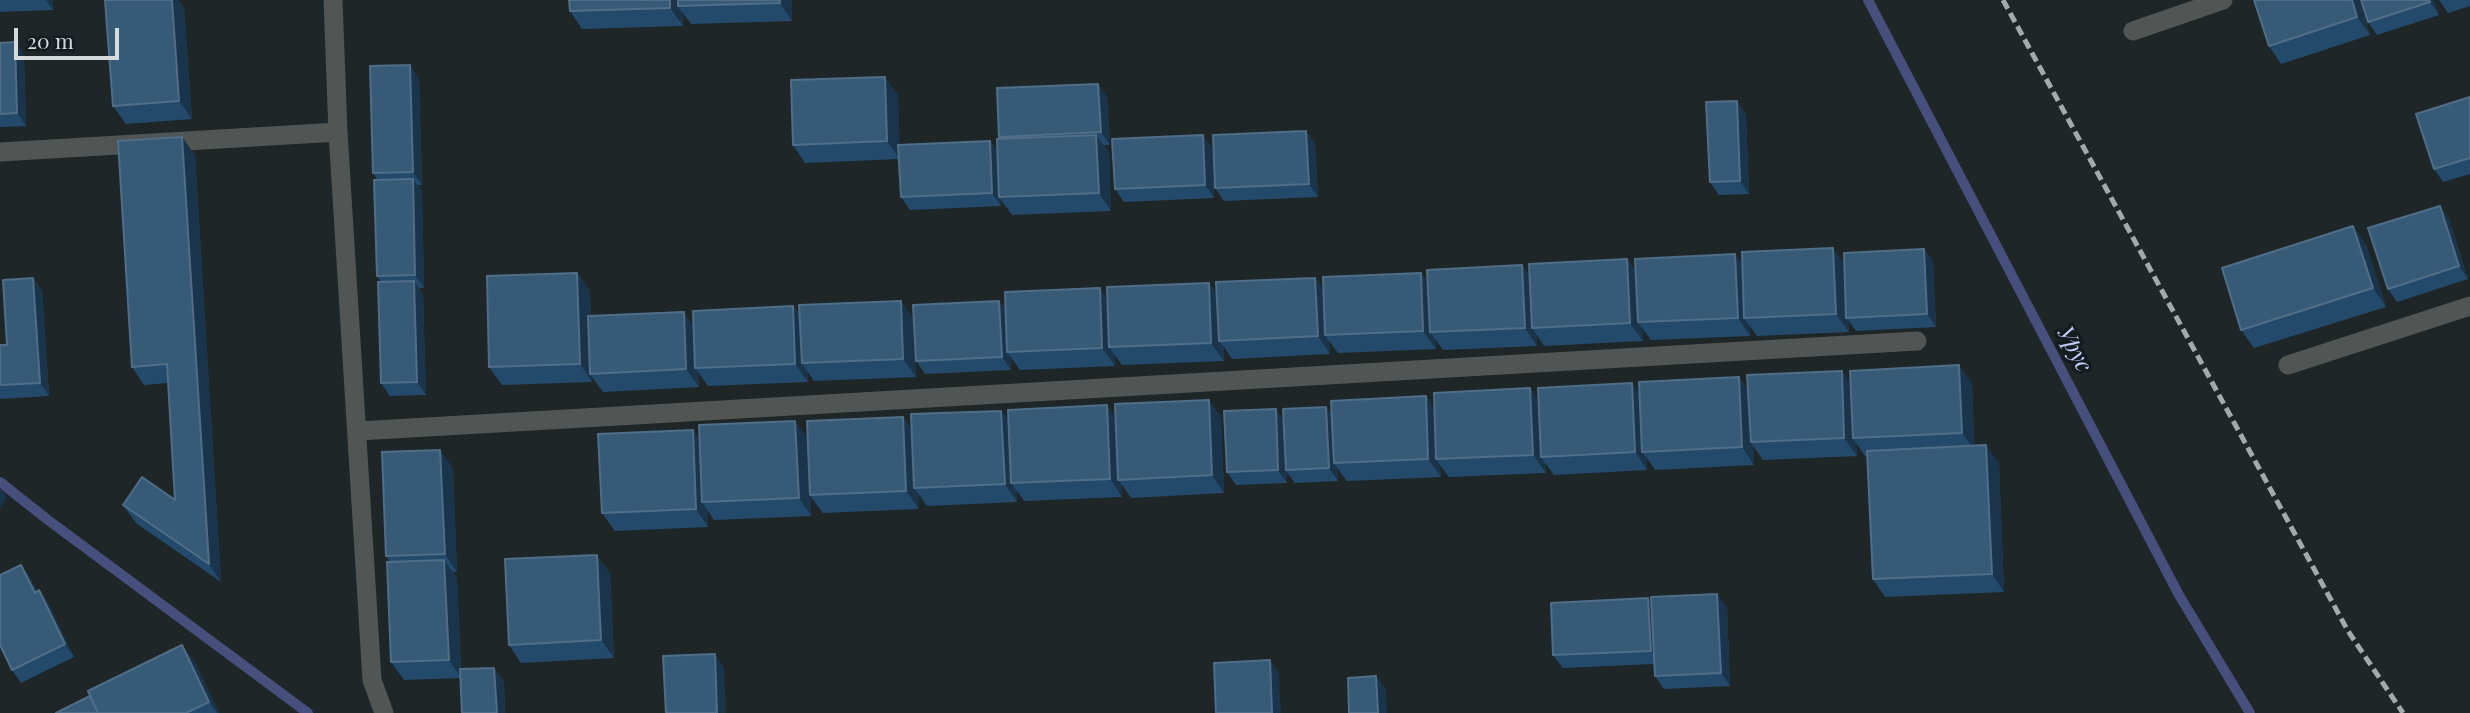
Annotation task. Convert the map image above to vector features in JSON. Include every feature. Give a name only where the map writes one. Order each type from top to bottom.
[{"type":"street","points":[[332,0],[372,680],[384,713]]},
{"type":"street","points":[[2133,31],[2223,0]]},
{"type":"street","points":[[0,152],[338,132]]},
{"type":"street","points":[[2288,365],[2470,306]]},
{"type":"street","points":[[358,431],[1917,341]]},
{"type":"building","points":[[105,0],[172,0],[179,101],[113,106]]},
{"type":"building","points":[[569,0],[670,0],[670,8],[570,11]]},
{"type":"building","points":[[678,0],[780,0],[780,3],[678,6]]},
{"type":"building","points":[[2254,0],[2352,0],[2357,17],[2269,46]]},
{"type":"building","points":[[2361,0],[2429,0],[2430,2],[2368,22]]},
{"type":"building","points":[[15,42],[17,113],[0,114],[0,43]]},
{"type":"building","points":[[410,65],[413,172],[373,173],[370,66]]},
{"type":"building","points":[[885,77],[887,141],[793,145],[791,80]]},
{"type":"building","points":[[1098,84],[1101,132],[999,137],[997,88]]},
{"type":"building","points":[[2470,97],[2470,158],[2434,169],[2416,114]]},
{"type":"building","points":[[1737,101],[1740,181],[1710,182],[1706,102]]},
{"type":"building","points":[[1306,131],[1309,184],[1215,188],[1213,135]]},
{"type":"building","points":[[1096,135],[1099,193],[999,197],[997,139]]},
{"type":"building","points":[[1203,135],[1205,185],[1115,189],[1112,139]]},
{"type":"building","points":[[182,137],[209,564],[123,505],[142,477],[175,500],[167,364],[132,367],[118,141]]},
{"type":"building","points":[[990,141],[992,193],[901,197],[898,145]]},
{"type":"building","points":[[413,179],[415,275],[377,276],[374,180]]},
{"type":"building","points":[[2440,206],[2459,266],[2388,289],[2368,228]]},
{"type":"building","points":[[2353,226],[2373,288],[2241,330],[2222,268]]},
{"type":"building","points":[[1833,248],[1836,314],[1744,318],[1742,252]]},
{"type":"building","points":[[1924,249],[1927,314],[1846,318],[1844,253]]},
{"type":"building","points":[[1735,254],[1738,318],[1638,322],[1635,259]]},
{"type":"building","points":[[1627,259],[1630,323],[1532,328],[1529,264]]},
{"type":"building","points":[[1522,265],[1525,328],[1430,332],[1427,270]]},
{"type":"building","points":[[577,273],[580,364],[489,367],[487,276]]},
{"type":"building","points":[[1421,273],[1423,331],[1325,335],[1323,277]]},
{"type":"building","points":[[33,278],[40,383],[0,385],[0,345],[7,345],[3,280]]},
{"type":"building","points":[[1315,278],[1318,336],[1219,341],[1216,282]]},
{"type":"building","points":[[414,281],[417,382],[381,383],[378,282]]},
{"type":"building","points":[[1209,283],[1211,343],[1109,347],[1107,287]]},
{"type":"building","points":[[1100,288],[1102,348],[1007,352],[1005,292]]},
{"type":"building","points":[[901,301],[903,359],[802,363],[799,305]]},
{"type":"building","points":[[999,301],[1002,357],[916,361],[913,305]]},
{"type":"building","points":[[793,306],[795,364],[695,368],[693,311]]},
{"type":"building","points":[[684,312],[686,369],[590,374],[588,316]]},
{"type":"building","points":[[1959,365],[1962,433],[1853,438],[1850,371]]},
{"type":"building","points":[[1842,371],[1844,438],[1751,442],[1747,375]]},
{"type":"building","points":[[1739,377],[1742,447],[1642,452],[1639,382]]},
{"type":"building","points":[[1632,383],[1635,452],[1541,457],[1538,388]]},
{"type":"building","points":[[1530,388],[1533,455],[1436,459],[1434,393]]},
{"type":"building","points":[[1426,396],[1428,459],[1334,463],[1331,401]]},
{"type":"building","points":[[1209,400],[1212,475],[1118,480],[1115,404]]},
{"type":"building","points":[[1107,405],[1110,479],[1011,483],[1008,410]]},
{"type":"building","points":[[1326,407],[1329,468],[1286,470],[1283,409]]},
{"type":"building","points":[[1276,409],[1278,470],[1227,472],[1224,411]]},
{"type":"building","points":[[1001,411],[1005,484],[914,488],[911,414]]},
{"type":"building","points":[[903,417],[906,491],[810,495],[807,421]]},
{"type":"building","points":[[795,421],[799,498],[702,502],[699,425]]},
{"type":"building","points":[[693,430],[696,509],[602,513],[598,434]]},
{"type":"building","points":[[1986,445],[1992,574],[1873,579],[1867,451]]},
{"type":"building","points":[[440,450],[445,554],[386,556],[382,452]]},
{"type":"building","points":[[597,555],[601,640],[509,645],[505,559]]},
{"type":"building","points":[[444,560],[449,660],[391,662],[387,562]]},
{"type":"building","points":[[21,565],[35,593],[39,590],[65,644],[12,670],[0,645],[0,575]]},
{"type":"building","points":[[1717,594],[1721,673],[1655,676],[1651,597]]},
{"type":"building","points":[[1648,598],[1651,651],[1553,655],[1551,603]]},
{"type":"building","points":[[182,645],[209,702],[186,713],[98,713],[88,691]]},
{"type":"building","points":[[715,654],[717,713],[666,713],[663,656]]},
{"type":"building","points":[[1270,660],[1272,713],[1216,713],[1214,663]]},
{"type":"building","points":[[494,668],[497,713],[462,713],[460,669]]},
{"type":"building","points":[[1376,676],[1378,713],[1349,713],[1348,678]]},
{"type":"building","points":[[90,696],[98,713],[56,713]]},
{"type":"waterway","name":"Урус","points":[[1868,0],[2179,595],[2250,713]]},
{"type":"waterway","points":[[0,482],[308,713]]},
{"type":"railway","points":[[2003,0],[2348,631],[2403,713]]}]
